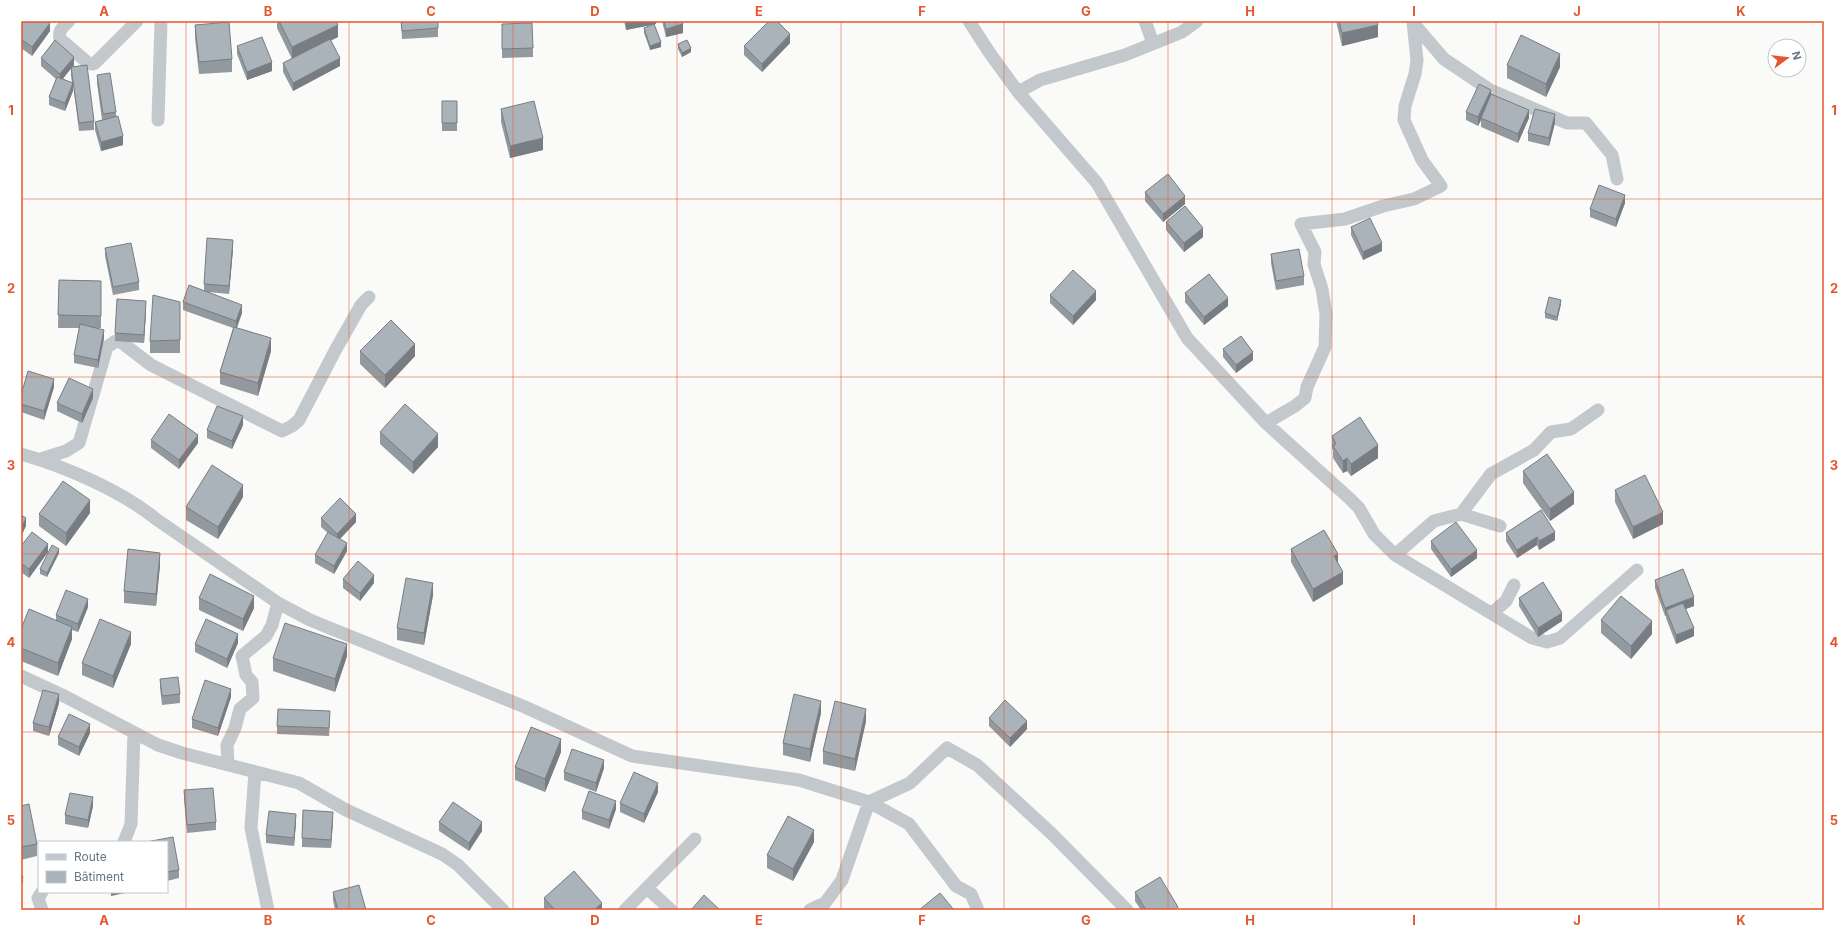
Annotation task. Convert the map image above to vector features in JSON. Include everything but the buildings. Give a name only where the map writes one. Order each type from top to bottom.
[{"type":"street","points":[[69,21],[61,29],[59,34],[60,39],[88,63],[92,64],[95,63],[137,21]]},
{"type":"street","points":[[158,120],[161,21]]},
{"type":"street","points":[[970,21],[989,52],[1018,92],[1097,183],[1187,338],[1266,423],[1359,508],[1374,534],[1395,555],[1532,638],[1546,642],[1560,638],[1637,570]]},
{"type":"street","points":[[1145,21],[1153,43]]},
{"type":"street","points":[[1018,92],[1040,80],[1125,55],[1182,32],[1197,21]]},
{"type":"street","points":[[1266,423],[1295,406],[1305,398],[1307,387],[1325,347],[1326,314],[1322,289],[1314,264],[1314,252],[1301,224],[1345,219],[1383,206],[1414,199],[1441,186],[1422,160],[1404,120],[1405,106],[1415,74],[1416,61],[1413,22]]},
{"type":"street","points":[[1413,22],[1444,59],[1490,90],[1567,123],[1586,123],[1612,155],[1617,179]]},
{"type":"street","points":[[41,460],[66,451],[79,443],[107,347],[116,341],[120,342],[151,365],[282,430],[292,426],[299,420],[360,305],[370,297]]},
{"type":"street","points":[[1461,514],[1491,474],[1534,450],[1551,432],[1570,428],[1598,410]]},
{"type":"street","points":[[21,454],[41,460],[104,487],[138,505],[278,603],[317,623],[525,707],[632,756],[799,780],[869,802],[909,824],[956,886],[971,894],[978,910]]},
{"type":"street","points":[[1395,555],[1434,522],[1461,514],[1500,526]]},
{"type":"street","points":[[1492,613],[1506,601],[1514,585]]},
{"type":"street","points":[[228,764],[227,745],[235,728],[240,709],[253,698],[252,682],[246,675],[242,656],[266,636],[272,624],[278,603]]},
{"type":"street","points":[[21,676],[66,697],[158,745],[182,753],[299,783],[346,810],[442,854],[458,865],[502,910]]},
{"type":"street","points":[[124,841],[131,824],[134,733]]},
{"type":"street","points":[[810,910],[825,903],[842,880],[869,802],[910,783],[947,748],[977,766],[1052,834],[1127,910]]},
{"type":"street","points":[[255,772],[251,828],[268,910]]},
{"type":"street","points":[[626,910],[695,839]]},
{"type":"street","points":[[647,888],[671,910]]},
{"type":"street","points":[[41,893],[38,898],[42,910]]}]
